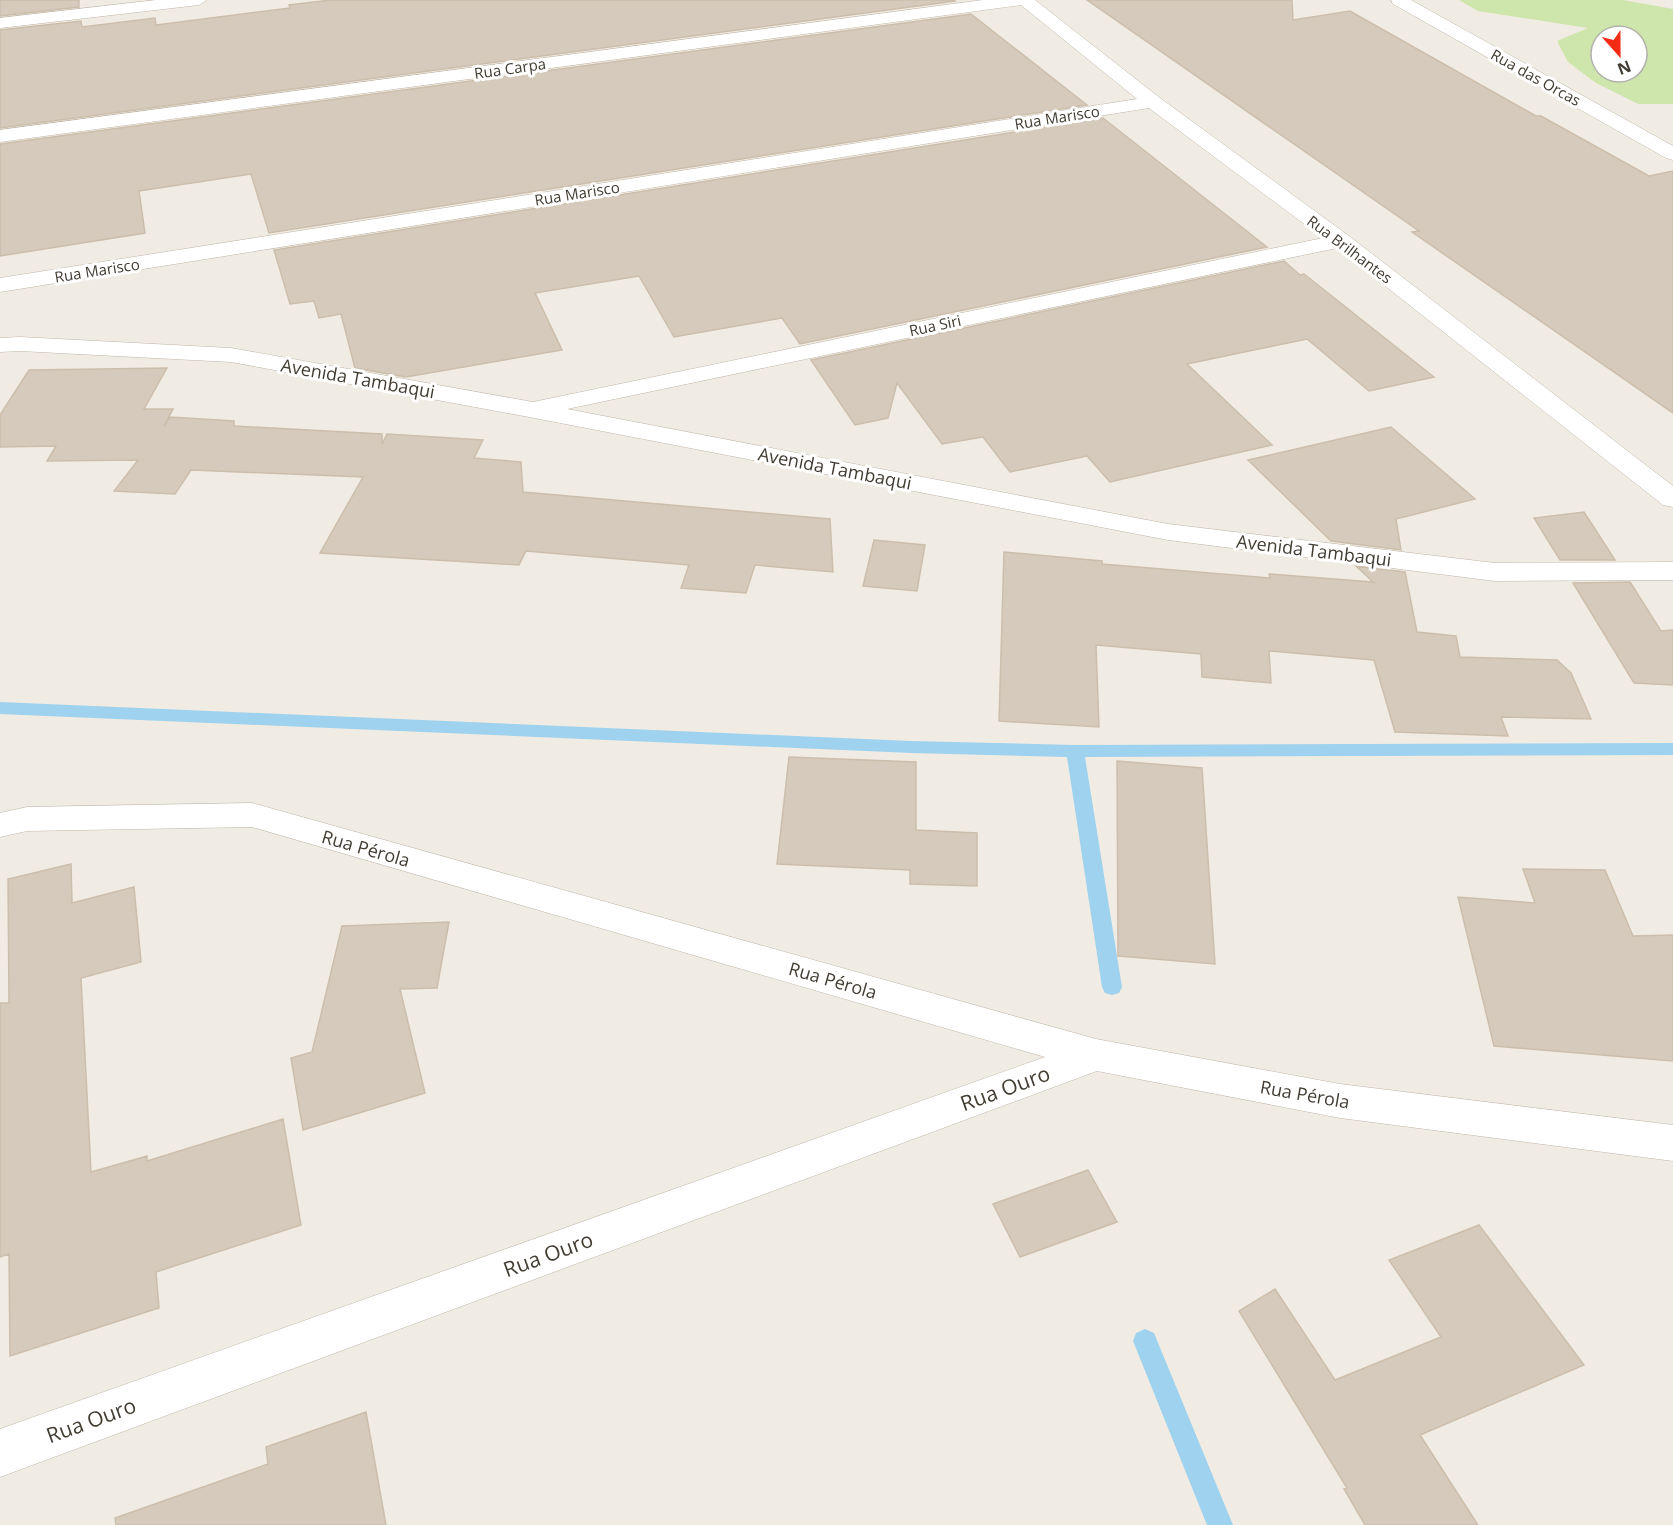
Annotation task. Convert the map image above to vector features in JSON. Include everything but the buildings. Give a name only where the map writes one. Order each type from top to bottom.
[{"type":"street","points":[[0,23],[199,0]]},
{"type":"street","name":"Rua Carpa","points":[[0,136],[1021,0]]},
{"type":"street","name":"Rua Brilhantes","points":[[1025,0],[1153,102],[1341,241],[1673,499]]},
{"type":"street","name":"Rua das Orcas","points":[[1398,0],[1673,154]]},
{"type":"street","name":"Rua Marisco","points":[[0,285],[1153,102]]},
{"type":"street","name":"Rua Siri","points":[[529,409],[1341,241]]},
{"type":"street","name":"Avenida Tambaqui","points":[[0,345],[20,344],[231,355],[529,409],[1168,532],[1495,572],[1673,571]]},
{"type":"street","name":"Rua Pérola","points":[[0,825],[27,819],[252,815],[1096,1055],[1340,1101],[1673,1143]]},
{"type":"street","name":"Rua Ouro","points":[[0,1453],[1096,1055]]},
{"type":"green space","points":[[1459,0],[1623,0],[1673,9],[1673,104],[1638,104],[1598,84],[1649,84],[1649,24],[1589,24],[1589,78],[1568,62],[1557,41],[1588,28],[1478,11]]},
{"type":"waterway","points":[[0,708],[911,747],[1075,751]]},
{"type":"waterway","points":[[1075,751],[1673,749]]},
{"type":"waterway","points":[[1075,751],[1112,987]]},
{"type":"waterway","points":[[1145,1341],[1220,1525]]}]
